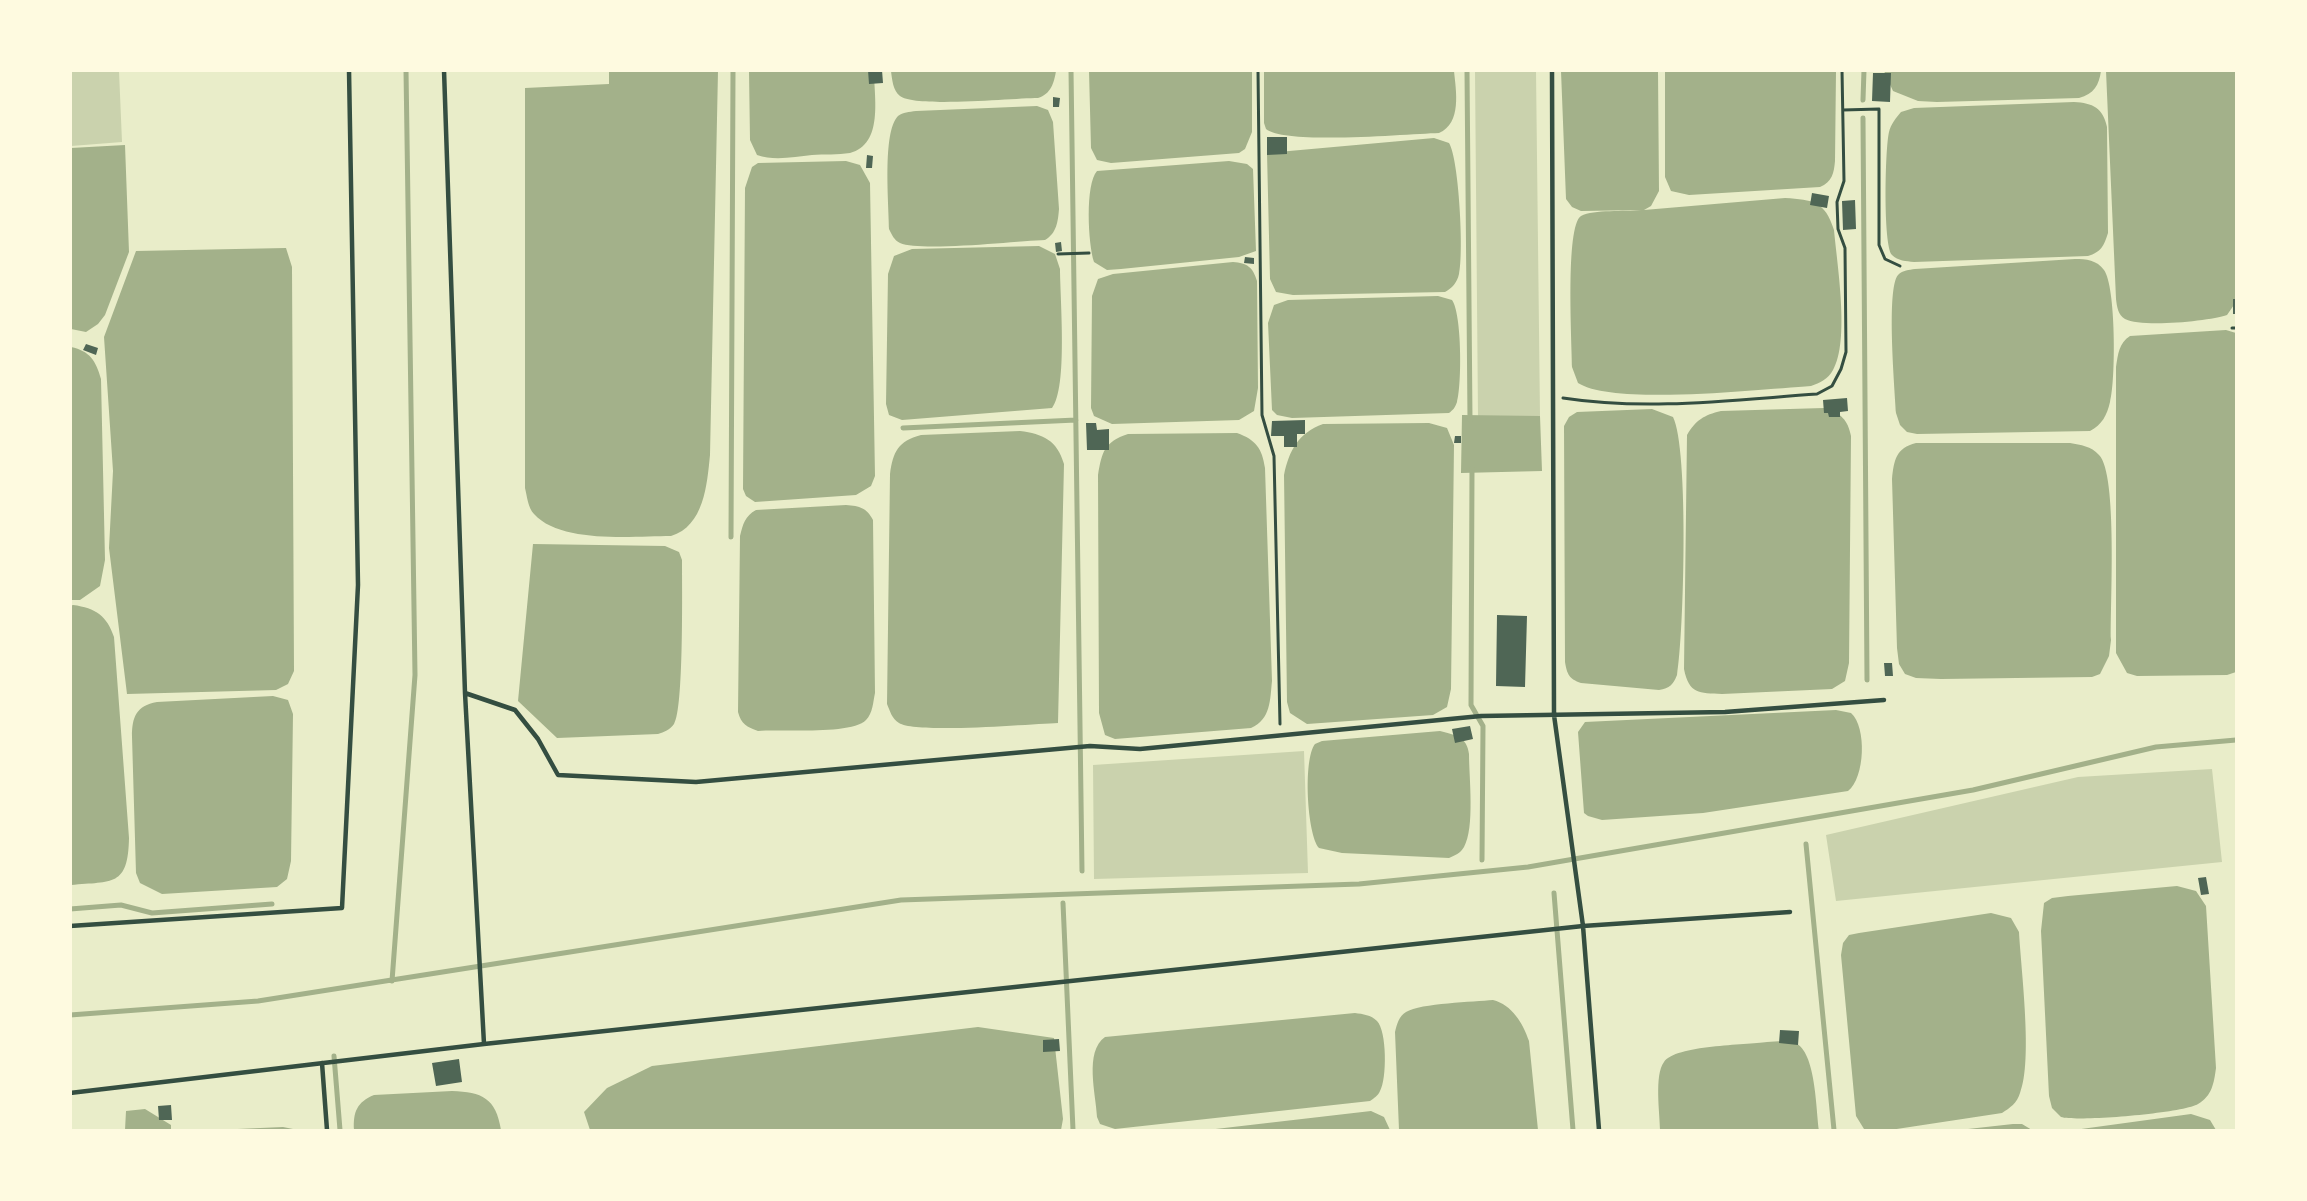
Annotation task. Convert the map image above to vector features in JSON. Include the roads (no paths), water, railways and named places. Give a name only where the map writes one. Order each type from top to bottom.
[{"type":"lane","points":[[70,926],[342,908],[358,585],[350,70]]},
{"type":"lane","points":[[444,70],[465,693],[484,1044]]},
{"type":"lane","points":[[1552,70],[1554,715],[1583,926],[1599,1131]]},
{"type":"lane","points":[[465,693],[515,710],[538,739],[558,775],[696,782],[1090,746],[1140,749],[1481,716],[1725,712],[1884,700]]},
{"type":"lane","points":[[70,1093],[484,1044],[1583,926],[1790,912]]},
{"type":"lane","points":[[322,1063],[327,1131]]},
{"type":"waterway","points":[[392,981],[415,675],[406,70]]},
{"type":"waterway","points":[[731,537],[733,70]]},
{"type":"waterway","points":[[1071,70],[1082,871]]},
{"type":"waterway","points":[[1467,70],[1470,420]]},
{"type":"waterway","points":[[1863,100],[1864,70]]},
{"type":"waterway","points":[[1863,118],[1867,680]]},
{"type":"waterway","points":[[903,428],[1076,420]]},
{"type":"waterway","points":[[1472,469],[1471,705],[1483,726],[1482,860]]},
{"type":"waterway","points":[[70,1015],[258,1001],[901,900],[1359,884],[1528,867],[1973,790],[2156,747],[2236,740]]},
{"type":"waterway","points":[[1806,844],[1834,1130]]},
{"type":"waterway","points":[[1554,893],[1573,1130]]},
{"type":"waterway","points":[[1063,903],[1073,1130]]},
{"type":"waterway","points":[[70,909],[121,905],[152,913],[272,904]]},
{"type":"waterway","points":[[334,1056],[340,1130]]}]
